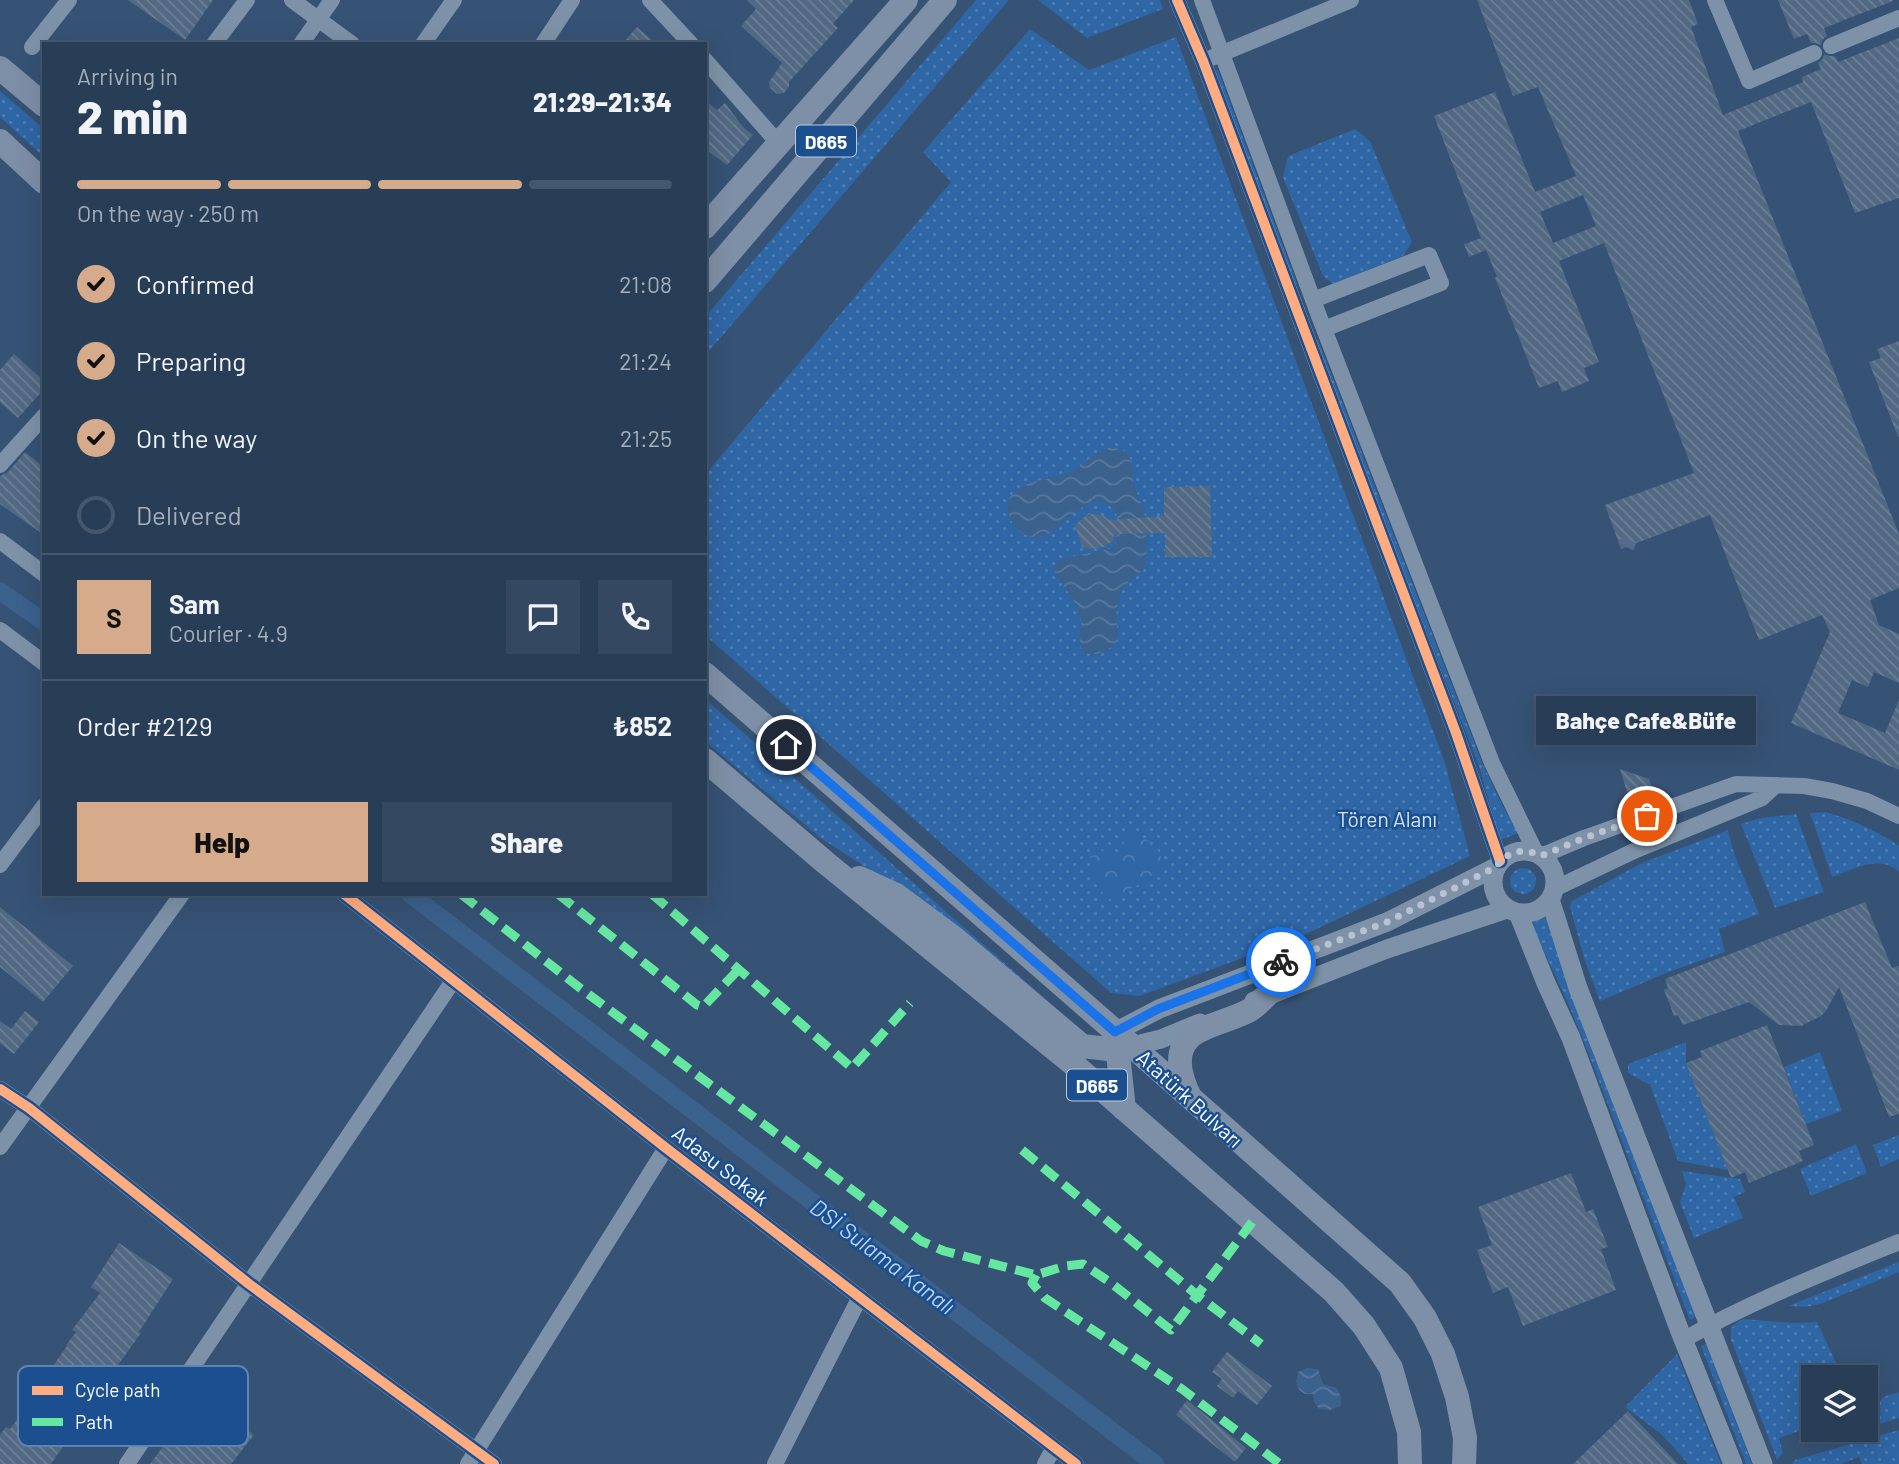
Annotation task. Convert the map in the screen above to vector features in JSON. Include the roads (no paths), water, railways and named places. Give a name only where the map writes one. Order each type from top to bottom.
[{"type":"highway","name":"D665","points":[[707,225],[906,0]]},
{"type":"highway","name":"D665","points":[[707,279],[945,0]]},
{"type":"highway","name":"Atatürk Bulvarı","points":[[707,676],[1121,1042],[1190,1098],[1401,1283],[1425,1318],[1443,1354],[1457,1397],[1465,1438],[1464,1464]]},
{"type":"highway","name":"D665","points":[[707,762],[826,863],[1072,1063],[1334,1292],[1364,1326],[1391,1368],[1409,1432],[1410,1464]]},
{"type":"highway","points":[[826,863],[896,895],[954,938],[1082,1046],[1121,1042],[1125,1109]]},
{"type":"highway","points":[[1190,1098],[1182,1081],[1180,1064],[1182,1050],[1190,1036],[1249,1010],[1266,996]]},
{"type":"main road","points":[[0,68],[42,103]]},
{"type":"main road","points":[[0,141],[42,180]]},
{"type":"street","points":[[32,47],[69,0]]},
{"type":"street","points":[[216,42],[247,0]]},
{"type":"street","points":[[292,0],[349,42]]},
{"type":"street","points":[[302,42],[332,0]]},
{"type":"street","points":[[424,42],[454,0]]},
{"type":"street","points":[[543,42],[572,0]]},
{"type":"street","points":[[650,0],[674,37]]},
{"type":"street","points":[[1177,0],[1203,61],[1456,733],[1498,864],[1493,878],[1493,890],[1499,901],[1513,911],[1571,1038],[1683,1340],[1733,1464]]},
{"type":"street","points":[[1202,0],[1318,315],[1492,763],[1538,854],[1553,870],[1552,894],[1578,988],[1763,1464]]},
{"type":"street","points":[[1203,61],[1351,0]]},
{"type":"street","points":[[1715,0],[1749,81],[1814,53]]},
{"type":"street","points":[[1831,46],[1899,18]]},
{"type":"street","points":[[707,62],[780,145]]},
{"type":"street","points":[[1301,323],[1429,255],[1441,283],[1318,315]]},
{"type":"street","points":[[0,465],[42,418]]},
{"type":"street","points":[[0,541],[42,572]]},
{"type":"street","points":[[0,630],[42,662]]},
{"type":"street","points":[[1121,1042],[1158,1009],[1387,922],[1498,864],[1513,852],[1520,850],[1538,854],[1736,784],[1804,786],[1832,791],[1867,801],[1898,815]]},
{"type":"street","points":[[1121,1042],[1161,1039],[1388,949],[1513,911],[1528,913],[1538,910],[1552,894],[1636,850],[1762,798],[1776,785]]},
{"type":"street","points":[[1712,792],[1720,816]]},
{"type":"street","points":[[0,865],[42,809]]},
{"type":"street","points":[[0,1147],[181,896]]},
{"type":"street","name":"Adasu Sokak","points":[[347,896],[666,1148],[1076,1464]]},
{"type":"street","points":[[193,1366],[453,981]]},
{"type":"street","points":[[0,1088],[29,1108],[249,1284],[472,1457],[494,1464]]},
{"type":"street","points":[[472,1457],[666,1148]]},
{"type":"street","points":[[1683,1340],[1782,1290],[1899,1242]]},
{"type":"street","points":[[775,1464],[860,1297]]},
{"type":"street","points":[[127,1464],[139,1446]]},
{"type":"street","points":[[1045,1464],[1054,1447]]},
{"type":"water","points":[[1109,448],[1123,450],[1129,456],[1134,485],[1145,517],[1117,519],[1111,507],[1097,501],[1080,509],[1053,531],[1039,537],[1024,534],[1012,523],[1009,500],[1019,488],[1070,473]]},
{"type":"water","points":[[1146,533],[1144,566],[1119,597],[1118,640],[1103,652],[1092,654],[1083,651],[1078,612],[1073,599],[1057,577],[1054,566],[1061,559],[1109,549],[1115,545],[1117,534]]},
{"type":"water","points":[[1307,1368],[1318,1369],[1323,1384],[1337,1388],[1341,1406],[1330,1410],[1319,1409],[1313,1394],[1305,1394],[1299,1390],[1296,1382],[1298,1372]]},
{"type":"waterway","name":"DSİ Sulama Kanalı","points":[[0,591],[42,621]]},
{"type":"waterway","name":"DSİ Sulama Kanalı","points":[[413,896],[1155,1464]]},
{"type":"tunnel","points":[[1626,547],[1629,540]]},
{"type":"place","name":"Bahçe Cafe&Büfe","points":[[1647,816]]},
{"type":"park label","name":"Tören Alanı","points":[[1387,818]]}]
